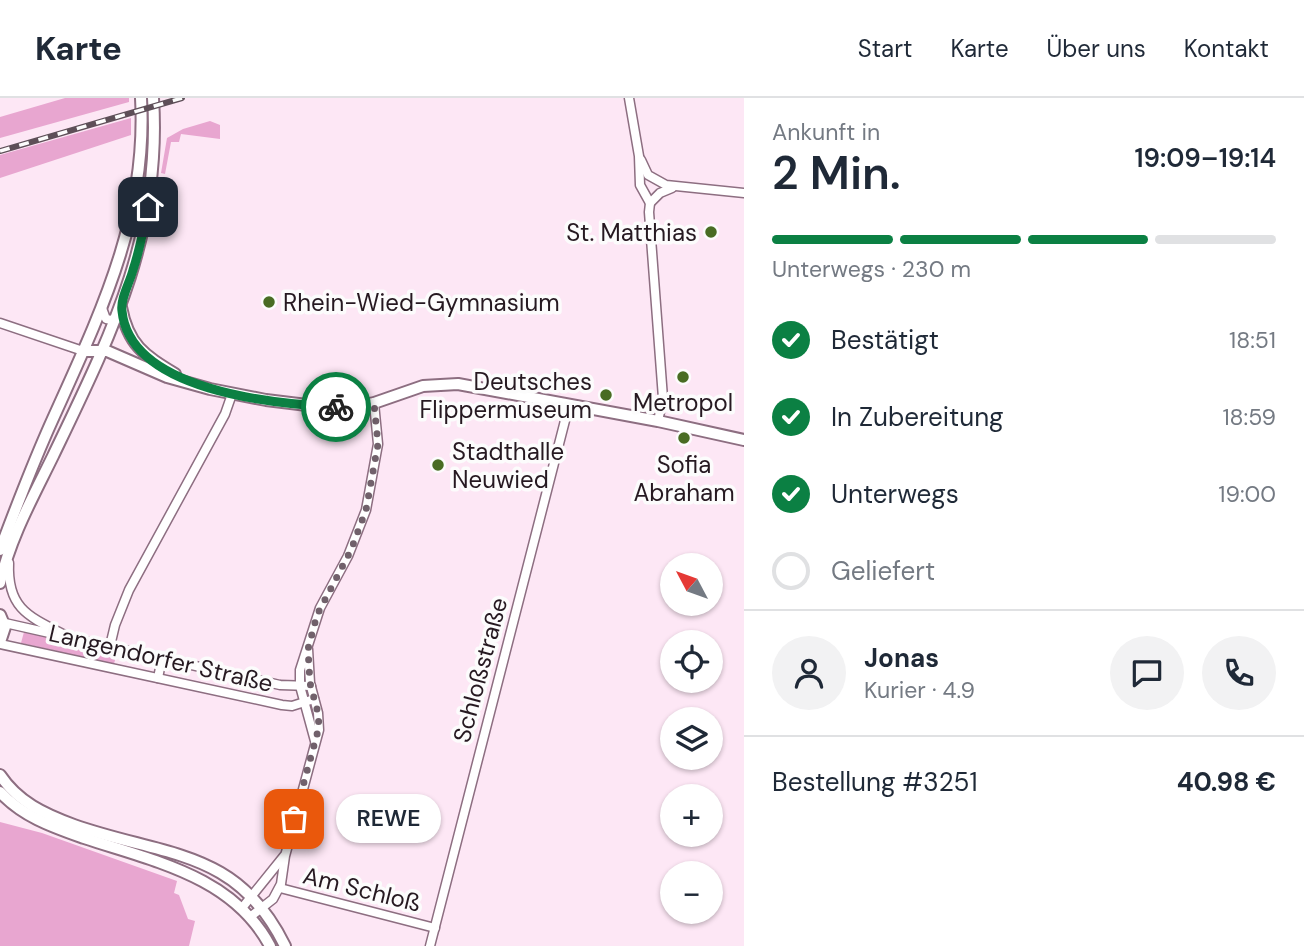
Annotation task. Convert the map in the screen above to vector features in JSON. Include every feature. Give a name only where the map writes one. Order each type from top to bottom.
[{"type":"street","points":[[0,541],[119,263],[132,207],[140,146],[141,98]]},
{"type":"street","points":[[4,551],[102,351],[139,251],[155,153],[153,98]]},
{"type":"street","points":[[629,98],[639,156],[639,185],[650,203],[663,398],[658,421]]},
{"type":"street","points":[[639,156],[651,178],[675,188],[744,194]]},
{"type":"street","points":[[650,203],[660,193],[675,188]]},
{"type":"street","points":[[102,308],[106,319],[112,320],[118,313]]},
{"type":"street","points":[[118,313],[135,345],[150,359],[190,383]]},
{"type":"street","points":[[0,323],[83,351],[113,353],[162,375],[232,394],[315,406],[355,407],[423,386],[450,384],[658,421],[744,440]]},
{"type":"street","points":[[110,646],[129,590],[225,414],[232,394]]},
{"type":"street","points":[[315,741],[300,686],[300,670],[317,615],[351,550],[366,510],[378,444],[374,403]]},
{"type":"street","name":"Schloßstraße","points":[[430,946],[569,405]]},
{"type":"street","points":[[0,583],[12,516]]},
{"type":"street","name":"Langendorfer Straße","points":[[4,551],[9,584],[18,605],[33,619],[75,640]]},
{"type":"street","points":[[0,643],[5,631],[2,619]]},
{"type":"street","name":"Langendorfer Straße","points":[[2,619],[75,640],[280,685],[311,686]]},
{"type":"street","name":"Langendorfer Straße","points":[[0,643],[282,705],[314,699]]},
{"type":"street","points":[[246,912],[262,908],[273,899],[280,888],[285,856],[315,741],[319,723],[311,686],[308,649]]},
{"type":"street","points":[[158,678],[162,658]]},
{"type":"street","points":[[0,775],[17,795],[42,812],[99,834],[200,862],[231,878],[262,908],[285,946]]},
{"type":"street","points":[[0,792],[16,807],[38,821],[202,879],[246,912],[270,946]]},
{"type":"street","points":[[246,912],[252,896],[285,856]]},
{"type":"street","name":"Am Schloß","points":[[280,888],[435,928]]},
{"type":"shaded area","points":[[65,98],[129,98],[129,102],[0,138],[0,117]]},
{"type":"shaded area","points":[[131,118],[131,135],[0,178],[0,155]]},
{"type":"shaded area","points":[[210,121],[220,125],[220,139],[181,134],[179,142],[171,142],[165,174],[161,173],[167,138],[183,129]]},
{"type":"shaded area","points":[[24,632],[117,652],[114,664],[21,643]]},
{"type":"shaded area","points":[[0,822],[42,833],[177,881],[174,893],[179,895],[188,919],[195,921],[189,946],[0,946]]},
{"type":"railway","points":[[0,151],[182,98]]},
{"type":"way so far","points":[[294,819],[319,727],[310,683],[308,649],[320,608],[362,525],[376,464],[378,428],[374,403],[336,407]]},
{"type":"place","name":"St. Matthias","points":[[711,232]]},
{"type":"place","name":"Rhein-Wied-Gymnasium","points":[[269,302]]},
{"type":"place","name":"Metropol","points":[[683,377]]},
{"type":"place","name":"Deutsches Flippermuseum","points":[[606,395]]},
{"type":"place","name":"Sofia Abraham","points":[[684,438]]},
{"type":"place","name":"Stadthalle Neuwied","points":[[438,465]]},
{"type":"place","name":"REWE","points":[[294,819]]},
{"type":"route","points":[[148,207],[137,259],[121,307],[126,331],[135,345],[150,359],[190,383],[248,397],[336,407]]}]
